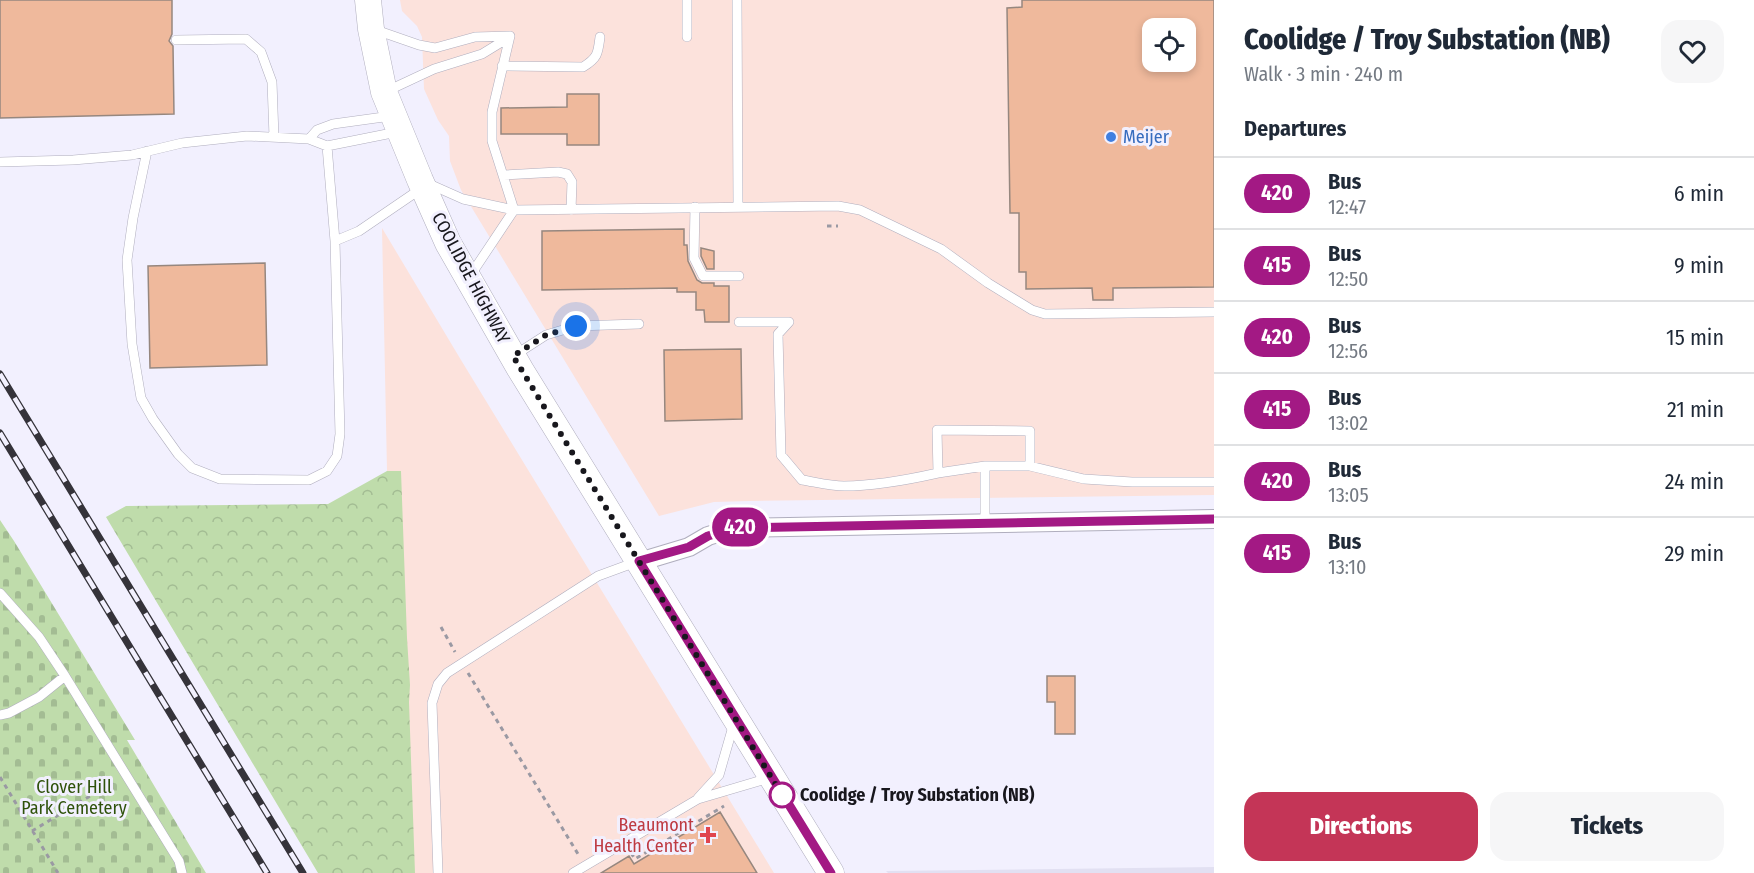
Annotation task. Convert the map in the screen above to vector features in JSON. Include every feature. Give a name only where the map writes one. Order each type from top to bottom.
[{"type":"main road","name":"COOLIDGE HIGHWAY","points":[[368,0],[371,29],[392,113],[448,243],[513,356],[831,873]]},
{"type":"street","points":[[639,561],[689,547],[708,536],[734,528],[1214,519]]},
{"type":"lane","points":[[687,0],[687,37]]},
{"type":"lane","points":[[737,0],[738,207]]},
{"type":"lane","points":[[371,29],[435,48],[475,38],[510,36]]},
{"type":"lane","points":[[469,278],[514,210],[492,141],[492,112],[510,36]]},
{"type":"lane","points":[[0,162],[73,160],[132,155],[182,143],[247,136],[309,139],[327,146],[392,113],[434,69],[482,54],[510,36]]},
{"type":"lane","points":[[502,66],[582,67],[593,61],[598,52],[600,37]]},
{"type":"lane","points":[[176,40],[246,39],[261,52],[273,82],[274,138]]},
{"type":"lane","points":[[309,139],[317,130],[333,124],[392,113]]},
{"type":"lane","points":[[147,151],[127,260],[132,344],[141,398],[178,454],[192,468],[220,479],[309,480],[327,471],[337,456],[340,434],[335,241],[327,146]]},
{"type":"lane","points":[[504,175],[558,172],[567,174],[572,182],[572,210]]},
{"type":"lane","points":[[335,241],[359,231],[422,183],[463,199],[514,210],[838,206],[860,210],[941,249],[1032,310],[1045,314],[1214,312]]},
{"type":"lane","points":[[695,207],[694,258],[703,276],[739,276]]},
{"type":"lane","points":[[739,322],[789,322],[778,334],[781,455],[802,480],[858,486],[893,483],[938,472],[985,466],[1030,466],[1084,479],[1132,482],[1214,482]]},
{"type":"lane","points":[[513,356],[546,335],[576,326],[639,324]]},
{"type":"lane","points":[[938,472],[937,430],[1030,431],[1030,466]]},
{"type":"lane","points":[[985,466],[985,523]]},
{"type":"lane","points":[[438,873],[432,703],[438,684],[447,673],[598,576],[639,561]]},
{"type":"lane","points":[[0,592],[39,638],[65,676],[179,861],[182,873]]},
{"type":"lane","points":[[0,715],[9,713],[39,697],[65,676]]},
{"type":"lane","points":[[698,799],[719,775],[735,718]]},
{"type":"lane","points":[[573,873],[698,799],[772,777]]},
{"type":"path","points":[[827,226],[838,226]]},
{"type":"path","points":[[441,627],[578,854]]},
{"type":"path","points":[[32,831],[126,774]]},
{"type":"path","points":[[0,778],[57,873]]},
{"type":"path","points":[[630,851],[635,859],[724,806]]},
{"type":"shaded area","points":[[400,0],[1214,0],[1214,495],[714,502],[659,516],[461,190],[450,161],[449,136],[438,120],[424,89],[422,37],[417,26],[402,11]]},
{"type":"shaded area","points":[[382,228],[774,873],[414,873],[400,471],[387,471]]},
{"type":"shaded area","points":[[1214,867],[1214,873],[888,873],[886,871]]},
{"type":"green space","points":[[387,471],[401,471],[415,873],[318,873],[106,517],[126,506],[328,504]]},
{"type":"green space","name":"Clover Hill Park Cemetery","points":[[0,520],[135,740],[127,740],[206,873],[0,873]]},
{"type":"building","points":[[0,0],[172,0],[172,34],[169,41],[173,46],[174,114],[0,118]]},
{"type":"building","name":"Meijer","points":[[1022,0],[1214,0],[1214,287],[1113,288],[1113,300],[1093,300],[1092,288],[1026,289],[1026,272],[1019,272],[1019,213],[1010,213],[1007,8],[1022,7]]},
{"type":"building","points":[[567,94],[599,94],[599,145],[567,145],[567,134],[501,134],[501,108],[567,107]]},
{"type":"building","points":[[684,229],[684,245],[687,245],[688,261],[697,280],[702,283],[714,283],[714,286],[729,286],[729,322],[705,322],[704,310],[696,310],[696,292],[677,292],[677,288],[542,290],[542,231]]},
{"type":"building","points":[[701,248],[714,251],[714,269],[707,269],[701,256]]},
{"type":"building","points":[[265,263],[267,365],[150,368],[148,266]]},
{"type":"building","points":[[741,349],[742,419],[665,421],[664,350]]},
{"type":"building","points":[[1047,676],[1075,676],[1075,734],[1055,734],[1055,702],[1047,702]]},
{"type":"building","name":"Beaumont Health Center","points":[[720,812],[757,873],[601,873],[629,856],[634,864]]},
{"type":"railway","points":[[0,374],[303,873]]},
{"type":"railway","points":[[0,433],[267,873]]},
{"type":"bus line","name":"420","points":[[831,873],[639,561],[689,547],[722,530],[734,528],[1214,519]]},
{"type":"place","name":"Meijer","points":[[1111,137]]},
{"type":"place","name":"Coolidge / Troy Substation (NB)","points":[[782,795]]},
{"type":"place","name":"Beaumont Health Center","points":[[708,835]]},
{"type":"route","points":[[576,326],[546,335],[513,356],[787,803],[782,795]]}]
